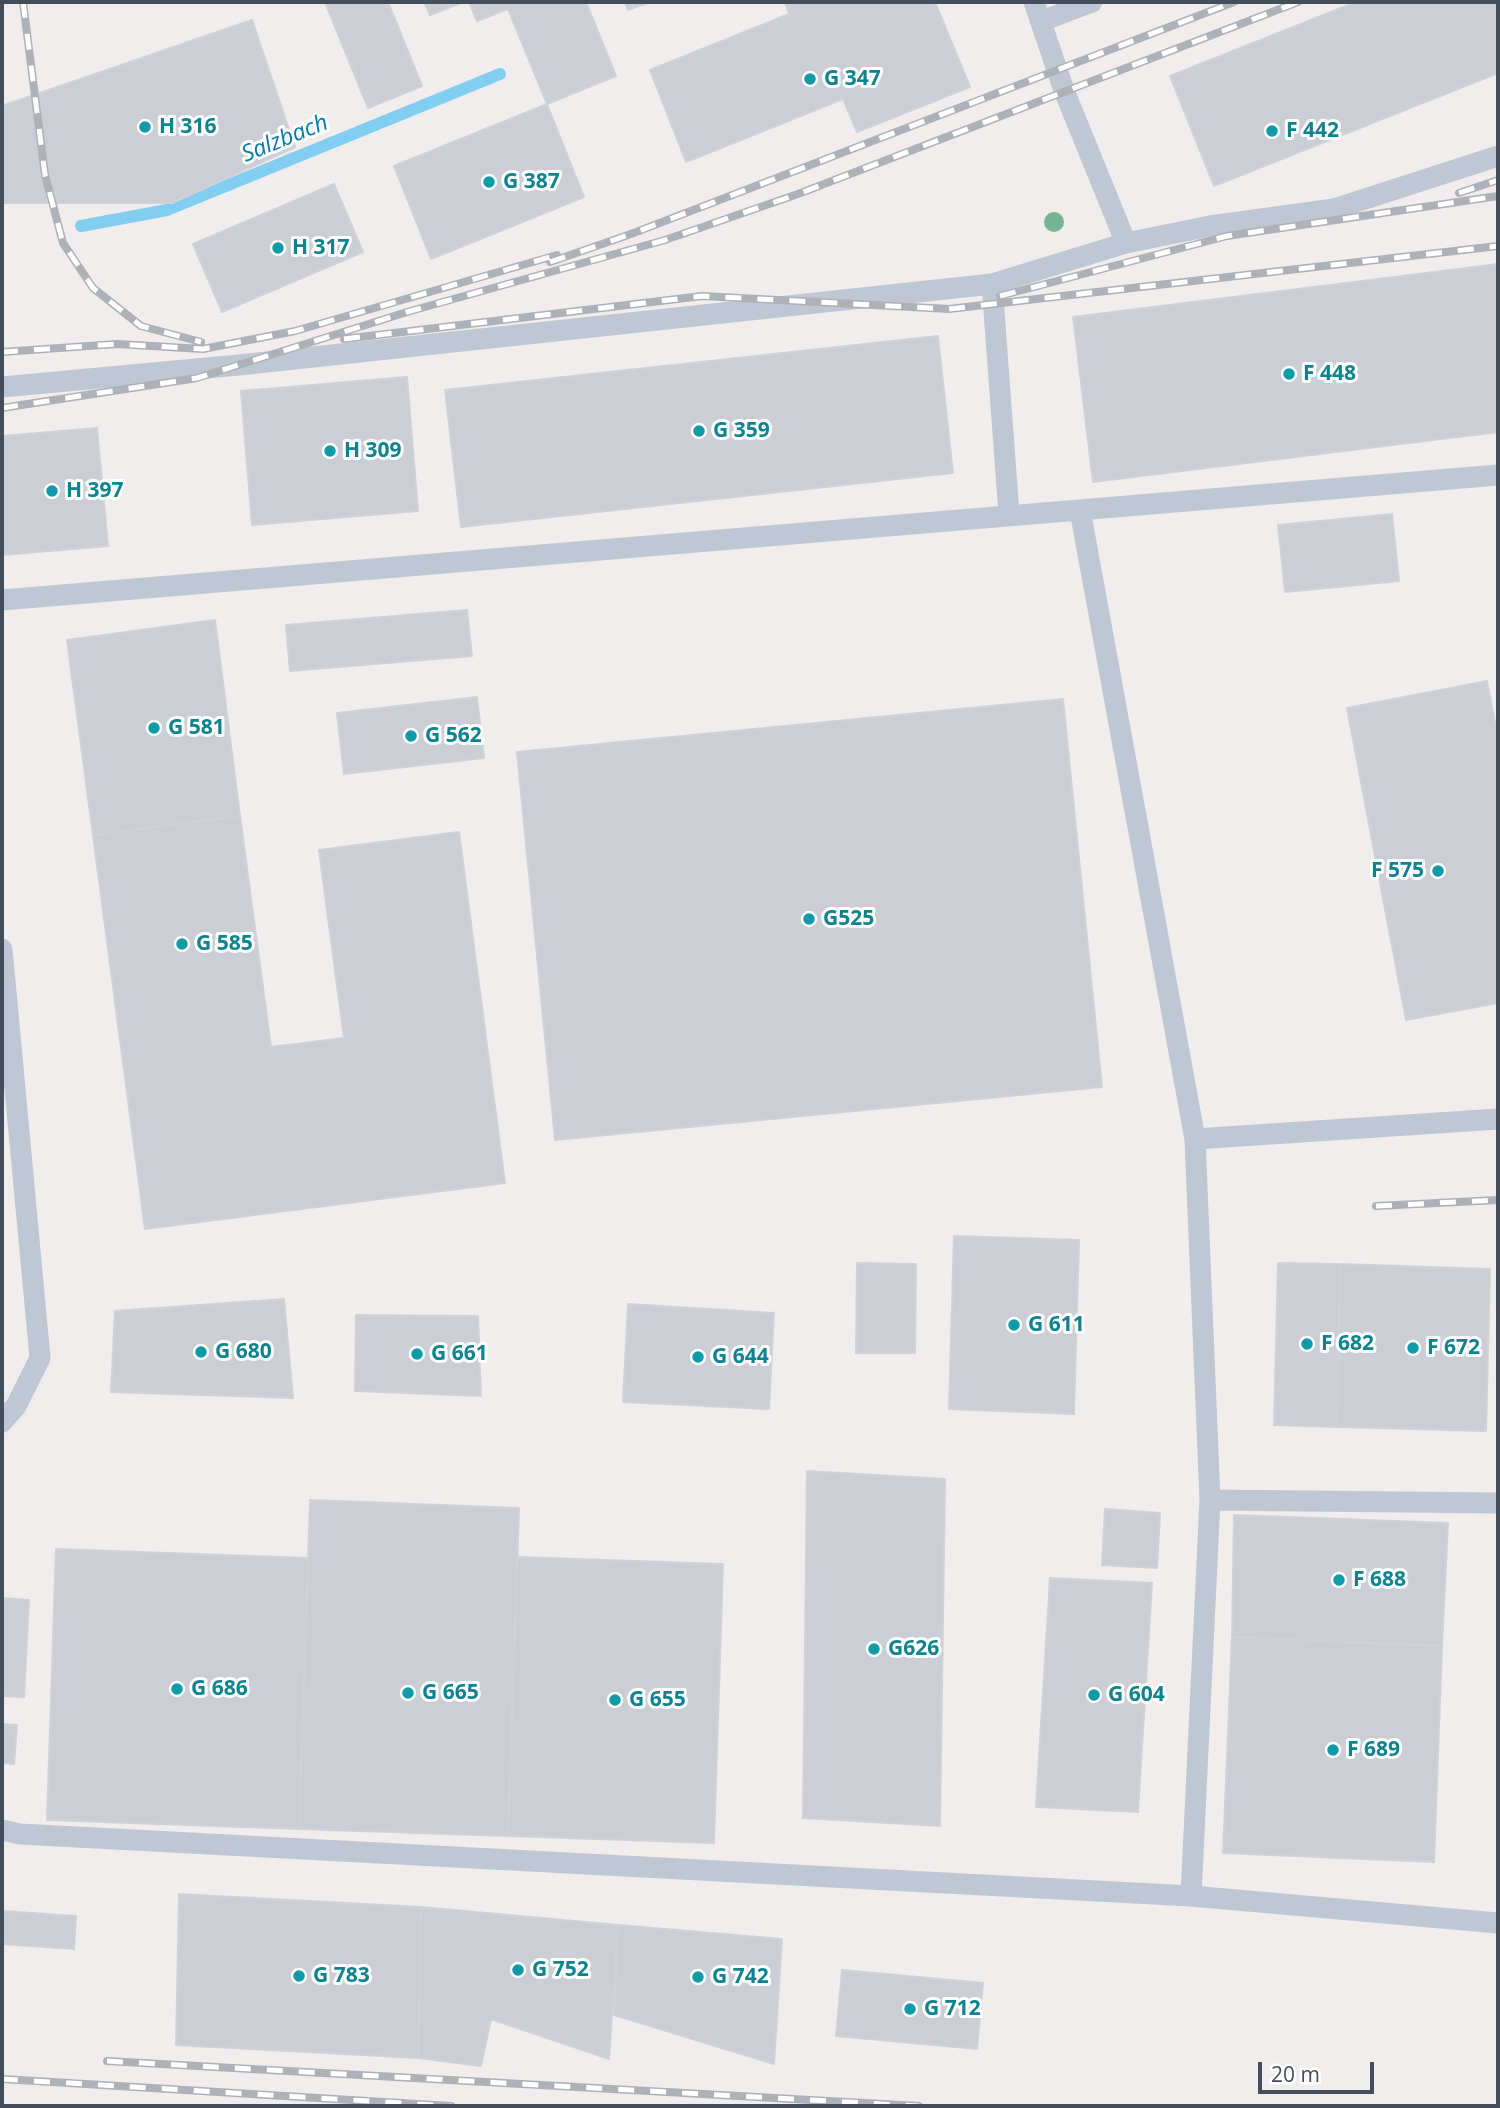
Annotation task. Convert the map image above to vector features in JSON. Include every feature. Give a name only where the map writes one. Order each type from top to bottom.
[{"type":"lane","points":[[1092,2],[1038,11],[1065,93],[1126,243]]},
{"type":"lane","points":[[2,387],[253,364],[992,284],[1126,243],[1210,226],[1334,209],[1498,156]]},
{"type":"lane","points":[[992,284],[1009,514]]},
{"type":"lane","points":[[2,600],[1498,475]]},
{"type":"lane","points":[[1080,510],[1195,1139],[1210,1500],[1191,1896]]},
{"type":"lane","points":[[2,948],[40,1358],[16,1406],[2,1422]]},
{"type":"lane","points":[[1195,1139],[1498,1119]]},
{"type":"lane","points":[[1210,1500],[1498,1503]]},
{"type":"lane","points":[[2,1830],[20,1834],[1191,1896],[1498,1923]]},
{"type":"building","points":[[325,2],[388,2],[422,86],[368,108]]},
{"type":"building","points":[[424,2],[463,2],[430,15]]},
{"type":"building","points":[[469,2],[586,2],[616,76],[547,104],[508,9],[477,21]]},
{"type":"building","points":[[625,2],[650,2],[628,10]]},
{"type":"building","name":"G 347","points":[[785,2],[935,2],[970,87],[857,132],[843,99],[686,162],[650,70],[789,14]]},
{"type":"building","name":"F 442","points":[[1356,2],[1498,2],[1498,73],[1214,186],[1170,76]]},
{"type":"building","name":"H 316","points":[[252,20],[295,147],[172,203],[2,203],[2,106]]},
{"type":"building","name":"G 387","points":[[547,104],[584,197],[431,259],[394,166]]},
{"type":"building","name":"H 317","points":[[334,184],[363,252],[222,312],[193,244]]},
{"type":"building","name":"F 448","points":[[1498,264],[1498,432],[1093,482],[1073,317]]},
{"type":"building","name":"G 359","points":[[938,336],[953,473],[461,527],[445,390]]},
{"type":"building","name":"H 309","points":[[407,377],[418,511],[252,525],[241,391]]},
{"type":"building","name":"H 397","points":[[97,428],[108,546],[2,555],[2,436]]},
{"type":"building","points":[[1392,514],[1399,581],[1285,592],[1278,525]]},
{"type":"building","points":[[467,610],[472,656],[290,671],[286,625]]},
{"type":"building","name":"G 581","points":[[215,620],[240,816],[93,835],[67,640]]},
{"type":"building","name":"F 575","points":[[1487,681],[1498,739],[1498,1003],[1406,1020],[1347,708]]},
{"type":"building","name":"G 562","points":[[477,697],[484,758],[344,774],[337,713]]},
{"type":"building","name":"G525","points":[[1063,699],[1102,1087],[555,1140],[517,752]]},
{"type":"building","name":"G 585","points":[[240,816],[271,1047],[344,1038],[319,850],[459,832],[505,1183],[145,1229],[93,835]]},
{"type":"building","name":"G 611","points":[[954,1236],[1079,1240],[1074,1414],[949,1409]]},
{"type":"building","points":[[857,1263],[916,1264],[915,1353],[856,1353]]},
{"type":"building","name":"F 682","points":[[1278,1263],[1340,1264],[1337,1427],[1274,1425]]},
{"type":"building","name":"F 672","points":[[1340,1264],[1490,1269],[1486,1431],[1337,1427]]},
{"type":"building","name":"G 680","points":[[284,1299],[293,1398],[111,1392],[115,1311]]},
{"type":"building","name":"G 644","points":[[628,1304],[774,1313],[769,1409],[623,1402]]},
{"type":"building","name":"G 661","points":[[356,1315],[478,1316],[481,1396],[355,1391]]},
{"type":"building","name":"G626","points":[[807,1471],[945,1479],[940,1826],[803,1818]]},
{"type":"building","name":"G 665","points":[[310,1500],[519,1508],[508,1836],[299,1829]]},
{"type":"building","points":[[1105,1509],[1160,1513],[1157,1568],[1102,1565]]},
{"type":"building","name":"F 688","points":[[1234,1515],[1448,1523],[1442,1646],[1232,1637]]},
{"type":"building","name":"G 686","points":[[56,1549],[308,1558],[299,1829],[47,1820]]},
{"type":"building","name":"G 655","points":[[517,1557],[723,1564],[714,1843],[508,1836]]},
{"type":"building","name":"G 604","points":[[1050,1578],[1152,1583],[1138,1812],[1036,1807]]},
{"type":"building","points":[[2,1598],[29,1600],[24,1697],[2,1696]]},
{"type":"building","name":"F 689","points":[[1232,1637],[1442,1646],[1434,1862],[1223,1853]]},
{"type":"building","points":[[2,1724],[17,1725],[14,1764],[2,1763]]},
{"type":"building","name":"G 783","points":[[179,1894],[421,1907],[418,2058],[176,2045]]},
{"type":"building","name":"G 752","points":[[421,1907],[618,1925],[609,2059],[491,2019],[481,2066],[418,2058]]},
{"type":"building","points":[[2,1911],[76,1916],[74,1949],[2,1944]]},
{"type":"building","name":"G 742","points":[[618,1925],[782,1939],[774,2064],[614,2015]]},
{"type":"building","name":"G 712","points":[[842,1970],[983,1983],[977,2049],[836,2036]]},
{"type":"waterway","name":"Salzbach","points":[[81,226],[167,210],[500,74]]},
{"type":"railway","points":[[23,2],[45,175],[63,243],[93,288],[141,326],[201,342]]},
{"type":"railway","points":[[550,262],[631,234],[1234,2]]},
{"type":"railway","points":[[2,408],[197,378],[407,312],[665,240],[798,194],[1298,2]]},
{"type":"railway","points":[[1459,193],[1498,180]]},
{"type":"railway","points":[[1000,296],[1227,236],[1498,196]]},
{"type":"railway","points":[[344,339],[702,296],[949,309],[1498,246]]},
{"type":"railway","points":[[2,352],[117,344],[203,349],[295,331],[557,255]]},
{"type":"railway","points":[[1376,1206],[1498,1200]]},
{"type":"railway","points":[[107,2061],[919,2106]]},
{"type":"railway","points":[[2,2079],[451,2106]]},
{"type":"place","name":"G 347","points":[[810,79]]},
{"type":"place","name":"H 316","points":[[145,127]]},
{"type":"place","name":"F 442","points":[[1272,131]]},
{"type":"place","name":"G 387","points":[[489,182]]},
{"type":"place","name":"H 317","points":[[278,248]]},
{"type":"place","name":"F 448","points":[[1289,374]]},
{"type":"place","name":"G 359","points":[[699,431]]},
{"type":"place","name":"H 309","points":[[330,451]]},
{"type":"place","name":"H 397","points":[[52,491]]},
{"type":"place","name":"G 581","points":[[154,728]]},
{"type":"place","name":"G 562","points":[[411,736]]},
{"type":"place","name":"F 575","points":[[1438,871]]},
{"type":"place","name":"G525","points":[[809,919]]},
{"type":"place","name":"G 585","points":[[182,944]]},
{"type":"place","name":"G 611","points":[[1014,1325]]},
{"type":"place","name":"F 682","points":[[1307,1344]]},
{"type":"place","name":"F 672","points":[[1413,1348]]},
{"type":"place","name":"G 680","points":[[201,1352]]},
{"type":"place","name":"G 661","points":[[417,1354]]},
{"type":"place","name":"G 644","points":[[698,1357]]},
{"type":"place","name":"F 688","points":[[1339,1580]]},
{"type":"place","name":"G626","points":[[874,1649]]},
{"type":"place","name":"G 686","points":[[177,1689]]},
{"type":"place","name":"G 665","points":[[408,1693]]},
{"type":"place","name":"G 604","points":[[1094,1695]]},
{"type":"place","name":"G 655","points":[[615,1700]]},
{"type":"place","name":"F 689","points":[[1333,1750]]},
{"type":"place","name":"G 752","points":[[518,1970]]},
{"type":"place","name":"G 783","points":[[299,1976]]},
{"type":"place","name":"G 742","points":[[698,1977]]},
{"type":"place","name":"G 712","points":[[910,2009]]}]
